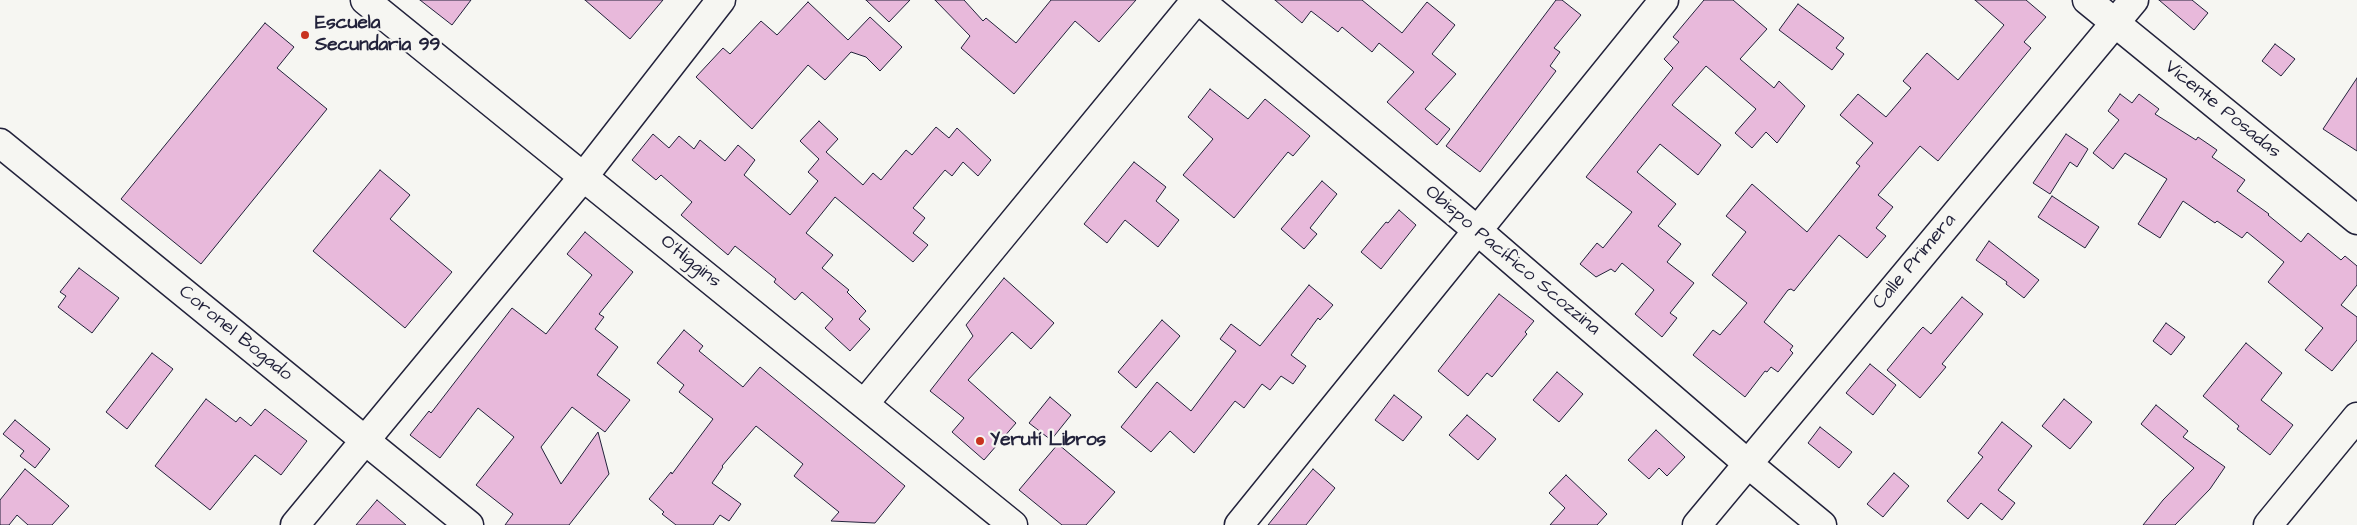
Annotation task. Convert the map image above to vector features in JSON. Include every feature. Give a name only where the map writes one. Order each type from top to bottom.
[{"type":"street","name":"O'Higgins","points":[[365,0],[1014,525]]},
{"type":"street","points":[[296,525],[365,439],[584,176],[721,0]]},
{"type":"street","points":[[864,404],[1197,0]]},
{"type":"street","name":"Obispo Pacífico Scozzina","points":[[1197,0],[1478,231],[1747,463],[1822,525]]},
{"type":"street","points":[[1239,525],[1664,0]]},
{"type":"street","name":"Vicente Posadas","points":[[2087,0],[2357,220]]},
{"type":"street","name":"Calle Primera","points":[[1697,525],[2134,0]]},
{"type":"street","name":"Coronel Bogado","points":[[0,143],[469,525]]},
{"type":"street","points":[[2268,525],[2357,417]]},
{"type":"building","points":[[420,0],[471,0],[452,25]]},
{"type":"building","points":[[585,0],[663,0],[630,39]]},
{"type":"building","points":[[866,0],[910,0],[889,22]]},
{"type":"building","points":[[935,0],[964,0],[983,21],[986,18],[1016,43],[1051,0],[1136,0],[1099,42],[1075,21],[1014,94],[961,48],[970,36]]},
{"type":"building","points":[[1275,0],[1362,0],[1402,33],[1427,2],[1455,25],[1432,54],[1456,74],[1425,109],[1450,129],[1437,145],[1387,102],[1414,72],[1379,43],[1372,52],[1342,27],[1338,32],[1311,11],[1302,23]]},
{"type":"building","points":[[1556,0],[1562,0],[1581,15],[1554,48],[1560,52],[1550,66],[1556,71],[1480,172],[1446,146]]},
{"type":"building","points":[[1704,0],[1733,0],[1767,29],[1740,59],[1774,88],[1779,81],[1805,106],[1777,143],[1766,132],[1752,148],[1735,133],[1756,109],[1706,66],[1672,105],[1721,145],[1698,175],[1660,144],[1637,172],[1676,204],[1658,226],[1681,244],[1667,262],[1694,283],[1670,313],[1677,318],[1662,337],[1635,314],[1654,290],[1622,263],[1615,272],[1611,269],[1596,277],[1580,264],[1597,243],[1603,248],[1632,212],[1586,177],[1673,68],[1664,59],[1679,42],[1673,37]]},
{"type":"building","points":[[1975,0],[2026,0],[2046,17],[2024,42],[2031,48],[1938,161],[1920,146],[1878,195],[1893,207],[1876,228],[1886,236],[1867,258],[1839,235],[1794,291],[1788,290],[1764,322],[1793,346],[1790,350],[1793,353],[1778,372],[1771,367],[1767,372],[1765,371],[1745,397],[1693,355],[1713,330],[1720,335],[1747,303],[1712,275],[1746,232],[1726,216],[1752,184],[1807,232],[1860,166],[1856,163],[1873,143],[1840,115],[1858,94],[1886,117],[1911,88],[1903,81],[1927,53],[1958,80],[2004,25]]},
{"type":"building","points":[[2159,0],[2192,0],[2208,13],[2194,30]]},
{"type":"building","points":[[808,2],[848,40],[870,17],[902,47],[880,71],[866,57],[851,52],[825,80],[808,65],[752,129],[696,77],[723,48],[730,54],[761,21],[777,35]]},
{"type":"building","points":[[1798,4],[1844,38],[1836,48],[1844,54],[1832,70],[1779,30]]},
{"type":"building","points":[[265,23],[294,47],[277,68],[327,109],[201,264],[121,199]]},
{"type":"building","points":[[2275,44],[2295,59],[2281,76],[2262,61]]},
{"type":"building","points":[[2357,78],[2357,151],[2323,129]]},
{"type":"building","points":[[1210,89],[1248,119],[1265,99],[1310,136],[1293,156],[1288,152],[1234,218],[1183,175],[1213,139],[1188,117]]},
{"type":"building","points":[[2120,94],[2132,103],[2139,94],[2159,109],[2155,114],[2196,140],[2198,137],[2217,150],[2212,157],[2245,180],[2237,191],[2269,214],[2301,242],[2308,233],[2341,260],[2345,256],[2357,266],[2357,285],[2341,305],[2357,317],[2357,340],[2332,371],[2305,350],[2323,328],[2268,282],[2284,262],[2247,232],[2242,238],[2217,221],[2215,223],[2183,201],[2160,238],[2138,224],[2167,179],[2125,153],[2113,169],[2093,153],[2119,120],[2108,111]]},
{"type":"building","points":[[819,121],[838,139],[826,152],[863,185],[873,173],[881,180],[906,150],[912,155],[936,127],[949,138],[957,128],[991,160],[978,176],[963,162],[952,176],[945,170],[913,208],[925,218],[913,233],[928,245],[913,262],[835,197],[806,233],[833,255],[822,268],[849,290],[847,292],[866,311],[859,319],[870,329],[850,351],[825,328],[833,319],[802,292],[795,300],[774,282],[776,279],[735,246],[728,255],[681,215],[692,202],[661,175],[656,180],[632,160],[653,134],[669,148],[679,136],[694,149],[700,140],[725,161],[738,145],[755,160],[744,175],[790,215],[818,181],[808,172],[819,159],[800,141]]},
{"type":"building","points":[[2066,134],[2088,149],[2077,167],[2070,162],[2050,194],[2033,183]]},
{"type":"building","points":[[1134,162],[1166,187],[1156,201],[1179,220],[1158,247],[1125,220],[1107,243],[1084,224]]},
{"type":"building","points":[[380,170],[410,195],[390,219],[452,272],[405,328],[313,251]]},
{"type":"building","points":[[1322,181],[1337,194],[1310,228],[1317,234],[1304,249],[1281,229]]},
{"type":"building","points":[[2052,196],[2099,227],[2085,248],[2038,217]]},
{"type":"building","points":[[1399,210],[1416,225],[1381,269],[1361,252],[1386,222],[1388,223]]},
{"type":"building","points":[[585,232],[633,272],[599,314],[604,317],[595,329],[618,347],[597,375],[630,400],[605,432],[572,407],[541,447],[561,484],[598,432],[609,474],[569,525],[505,525],[513,514],[476,485],[514,437],[478,408],[440,458],[410,435],[429,411],[431,413],[512,308],[546,334],[592,275],[567,254]]},
{"type":"building","points":[[1989,241],[2039,280],[2024,298],[2006,284],[2007,282],[1976,260]]},
{"type":"building","points":[[79,268],[119,298],[92,333],[58,307],[66,296],[60,292]]},
{"type":"building","points":[[1004,278],[1054,323],[1031,349],[1012,332],[968,380],[1016,423],[984,460],[952,432],[964,418],[930,391],[973,336],[966,325]]},
{"type":"building","points":[[1309,285],[1333,305],[1320,320],[1318,318],[1291,355],[1306,366],[1293,384],[1281,376],[1270,390],[1262,384],[1244,408],[1235,401],[1194,453],[1170,431],[1151,452],[1121,427],[1157,382],[1191,411],[1236,351],[1220,339],[1231,324],[1260,346]]},
{"type":"building","points":[[1499,294],[1534,321],[1525,332],[1527,334],[1492,377],[1487,373],[1468,396],[1438,371]]},
{"type":"building","points":[[1962,297],[1983,314],[1942,364],[1946,367],[1920,398],[1887,370],[1923,327],[1931,334]]},
{"type":"building","points":[[1162,320],[1180,336],[1136,388],[1118,372]]},
{"type":"building","points":[[2166,323],[2185,337],[2171,355],[2153,341]]},
{"type":"building","points":[[684,330],[703,346],[699,351],[743,387],[760,367],[905,486],[875,523],[831,521],[839,512],[794,476],[803,464],[756,426],[722,466],[712,483],[741,504],[729,521],[720,515],[713,525],[676,525],[662,514],[664,512],[649,499],[671,472],[672,474],[713,419],[679,392],[684,385],[657,363]]},
{"type":"building","points":[[2246,343],[2282,373],[2261,400],[2293,425],[2270,455],[2237,429],[2239,426],[2203,396]]},
{"type":"building","points":[[152,353],[173,369],[127,429],[106,412]]},
{"type":"building","points":[[1870,364],[1896,385],[1873,415],[1846,393]]},
{"type":"building","points":[[1557,372],[1583,394],[1559,422],[1533,400]]},
{"type":"building","points":[[1394,395],[1422,417],[1403,441],[1375,420]]},
{"type":"building","points":[[1050,397],[1071,415],[1051,440],[1029,423]]},
{"type":"building","points":[[206,399],[236,422],[240,417],[251,426],[265,409],[307,441],[281,475],[255,455],[210,510],[155,466]]},
{"type":"building","points":[[2064,399],[2092,422],[2070,449],[2042,426]]},
{"type":"building","points":[[2156,405],[2188,431],[2183,437],[2225,467],[2210,489],[2175,525],[2143,525],[2163,500],[2194,468],[2141,424]]},
{"type":"building","points":[[1467,415],[1496,439],[1478,460],[1449,435]]},
{"type":"building","points":[[15,420],[50,449],[35,468],[20,456],[24,451],[3,434]]},
{"type":"building","points":[[2002,422],[2032,446],[1998,490],[2015,503],[2002,520],[1981,503],[1968,519],[1947,501],[1983,457],[1978,453]]},
{"type":"building","points":[[1820,427],[1852,452],[1839,468],[1808,443]]},
{"type":"building","points":[[1656,430],[1685,457],[1667,476],[1659,468],[1649,479],[1628,460]]},
{"type":"building","points":[[1058,444],[1115,492],[1086,525],[1062,525],[1019,490]]},
{"type":"building","points":[[25,469],[69,506],[52,525],[28,525],[17,515],[9,525],[0,525],[0,500]]},
{"type":"building","points":[[1313,469],[1335,488],[1306,525],[1268,525]]},
{"type":"building","points":[[1894,473],[1909,486],[1883,517],[1867,504]]},
{"type":"building","points":[[1566,475],[1607,514],[1597,525],[1550,525],[1565,508],[1549,493]]},
{"type":"building","points":[[377,500],[406,525],[356,525]]},
{"type":"place","name":"Escuela Secundaria 99","points":[[305,35]]},
{"type":"place","name":"Yerutí Libros","points":[[980,441]]}]
